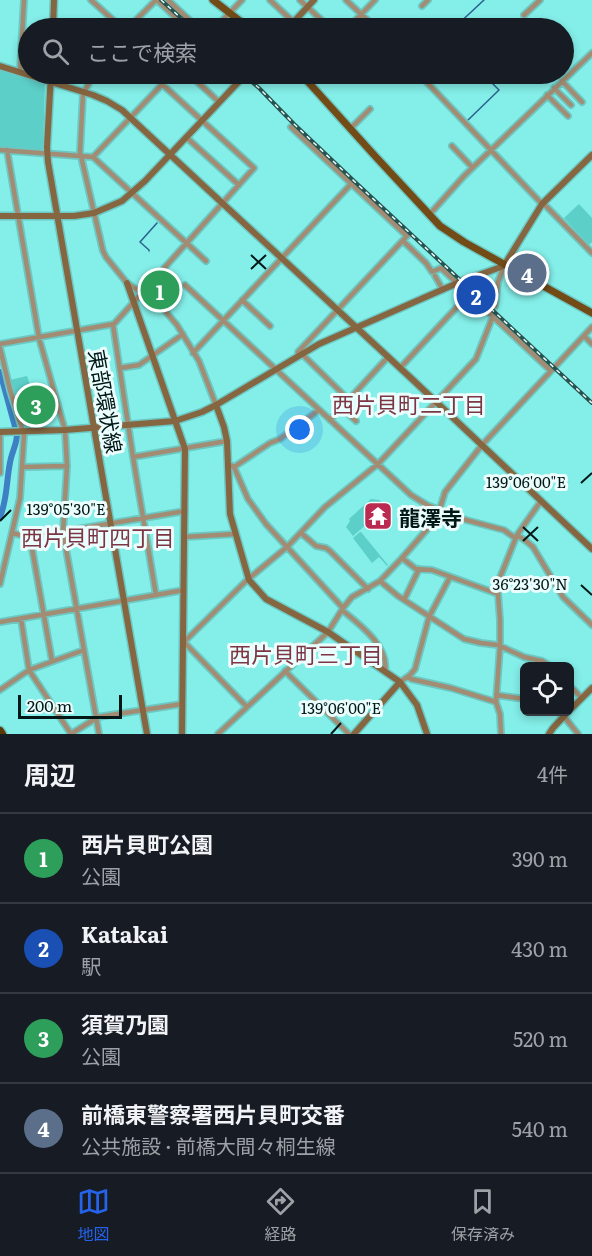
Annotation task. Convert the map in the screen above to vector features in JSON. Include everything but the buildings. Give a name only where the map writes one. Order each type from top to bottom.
[{"type":"main road","points":[[213,0],[237,18]]},
{"type":"main road","points":[[310,84],[440,226],[503,266],[592,313]]},
{"type":"street","points":[[23,18],[24,0]]},
{"type":"street","points":[[53,18],[54,0]]},
{"type":"street","points":[[91,0],[111,18]]},
{"type":"street","points":[[138,18],[156,0],[176,18]]},
{"type":"street","points":[[168,0],[187,18]]},
{"type":"street","points":[[226,18],[242,0]]},
{"type":"street","points":[[270,0],[290,18]]},
{"type":"street","points":[[300,0],[319,18]]},
{"type":"street","points":[[298,18],[314,0]]},
{"type":"street","points":[[346,0],[365,18]]},
{"type":"street","points":[[357,18],[375,0]]},
{"type":"street","points":[[422,6],[428,0]]},
{"type":"street","points":[[524,15],[540,0]]},
{"type":"street","points":[[574,70],[592,53]]},
{"type":"street","points":[[0,66],[18,72]]},
{"type":"street","name":"東部環状線","points":[[50,84],[48,153],[57,215],[147,734]]},
{"type":"street","points":[[57,84],[107,100],[130,117],[592,549]]},
{"type":"street","points":[[88,84],[84,92],[80,155],[104,254],[127,283],[160,305],[183,334],[198,360],[224,427],[231,466],[230,514],[249,579],[266,599],[328,632],[400,682],[417,705],[427,734]]},
{"type":"street","points":[[0,584],[20,498],[23,467],[19,432],[0,346],[113,325],[254,168],[162,84],[93,157]]},
{"type":"street","points":[[200,84],[219,102]]},
{"type":"street","points":[[0,216],[74,216],[94,213],[116,204],[145,181],[236,84]]},
{"type":"street","points":[[428,84],[542,204],[592,253]]},
{"type":"street","points":[[429,215],[455,184],[559,84]]},
{"type":"street","points":[[565,84],[582,102]]},
{"type":"street","points":[[554,88],[571,105]]},
{"type":"street","points":[[547,95],[568,116]]},
{"type":"street","points":[[351,128],[370,109]]},
{"type":"street","points":[[291,127],[407,236],[298,352],[348,399]]},
{"type":"street","points":[[186,137],[239,185]]},
{"type":"street","points":[[452,146],[472,167]]},
{"type":"street","points":[[0,150],[93,157],[206,261]]},
{"type":"street","points":[[7,150],[39,338],[65,430],[67,466],[63,532],[99,734]]},
{"type":"street","points":[[495,306],[503,266],[542,204],[592,155]]},
{"type":"street","points":[[193,352],[351,184]]},
{"type":"street","points":[[403,241],[427,264],[432,272],[441,267],[551,371]]},
{"type":"street","points":[[0,473],[0,432],[65,430],[175,421],[216,405],[318,344],[458,283],[503,266]]},
{"type":"street","points":[[435,276],[443,290]]},
{"type":"street","points":[[127,283],[185,449],[182,734]]},
{"type":"street","points":[[185,285],[413,497],[427,505],[466,520],[504,530],[526,541],[563,597],[592,625]]},
{"type":"street","points":[[400,368],[469,294]]},
{"type":"street","points":[[242,300],[270,326]]},
{"type":"street","points":[[183,642],[249,579],[287,547],[325,507],[378,464],[476,358],[493,316]]},
{"type":"street","points":[[113,325],[127,425],[156,595]]},
{"type":"street","points":[[218,734],[328,632],[352,597],[380,581],[402,558],[428,528],[440,510],[445,492],[482,445],[592,327]]},
{"type":"street","points":[[120,368],[139,365],[183,334]]},
{"type":"street","points":[[584,336],[592,344]]},
{"type":"street","points":[[330,420],[388,357]]},
{"type":"street","points":[[341,407],[356,421]]},
{"type":"street","points":[[231,466],[280,439],[319,410]]},
{"type":"street","points":[[343,432],[348,426]]},
{"type":"street","points":[[133,457],[227,441]]},
{"type":"street","points":[[23,467],[67,466]]},
{"type":"street","points":[[231,466],[251,504],[266,524],[380,646],[385,658],[385,671]]},
{"type":"street","points":[[502,734],[496,702],[500,646],[498,594],[500,577],[516,536],[541,501]]},
{"type":"street","points":[[12,532],[30,537],[184,511]]},
{"type":"street","points":[[301,533],[316,546],[330,551],[368,589]]},
{"type":"street","points":[[184,537],[235,534]]},
{"type":"street","points":[[30,537],[52,661]]},
{"type":"street","points":[[402,558],[414,568],[432,570],[498,594]]},
{"type":"street","points":[[404,600],[419,569]]},
{"type":"street","points":[[354,734],[400,682],[415,669],[429,617],[450,578]]},
{"type":"street","points":[[380,581],[388,590],[467,640],[500,646],[524,657],[544,662]]},
{"type":"street","points":[[0,622],[184,590]]},
{"type":"street","points":[[21,618],[29,670],[71,734],[96,718],[182,704]]},
{"type":"street","points":[[183,642],[247,707]]},
{"type":"street","points":[[0,690],[29,670],[84,650]]},
{"type":"street","points":[[285,671],[349,734]]},
{"type":"street","points":[[408,677],[496,702]]},
{"type":"street","points":[[574,705],[592,687]]},
{"type":"street","points":[[574,690],[582,698]]},
{"type":"street","points":[[497,694],[520,698]]},
{"type":"street","points":[[549,734],[563,716]]},
{"type":"street","points":[[566,716],[578,734]]},
{"type":"shaded area","points":[[0,68],[18,74],[18,84],[45,84],[43,149],[0,147]]},
{"type":"shaded area","points":[[579,204],[592,218],[592,242],[589,245],[564,218]]},
{"type":"shaded area","points":[[159,275],[178,292],[163,308],[142,294]]},
{"type":"shaded area","points":[[27,376],[35,400],[53,396],[57,409],[40,413],[43,426],[28,428],[25,426],[10,380]]},
{"type":"shaded area","points":[[371,499],[385,504],[353,536],[346,527],[349,519]]},
{"type":"shaded area","points":[[360,532],[387,566],[379,557],[372,563],[353,538]]},
{"type":"waterway","points":[[465,18],[484,0]]},
{"type":"waterway","points":[[467,121],[499,90],[493,84]]},
{"type":"waterway","points":[[149,251],[140,242],[157,223]]},
{"type":"waterway","points":[[0,372],[17,434],[0,517]]},
{"type":"railway","points":[[161,0],[181,18]]},
{"type":"railway","points":[[254,84],[354,181],[592,403]]},
{"type":"place","name":"前橋東警察署西片貝町交番","points":[[527,273]]},
{"type":"place","name":"西片貝町公園","points":[[160,290]]},
{"type":"place","name":"Katakai","points":[[476,295]]},
{"type":"place","name":"須賀乃園","points":[[36,405]]},
{"type":"place","name":"龍澤寺","points":[[378,516]]},
{"type":"district","name":"西片貝町二丁目","points":[[409,403]]},
{"type":"district","name":"西片貝町四丁目","points":[[98,536]]},
{"type":"district","name":"西片貝町三丁目","points":[[306,653]]}]
